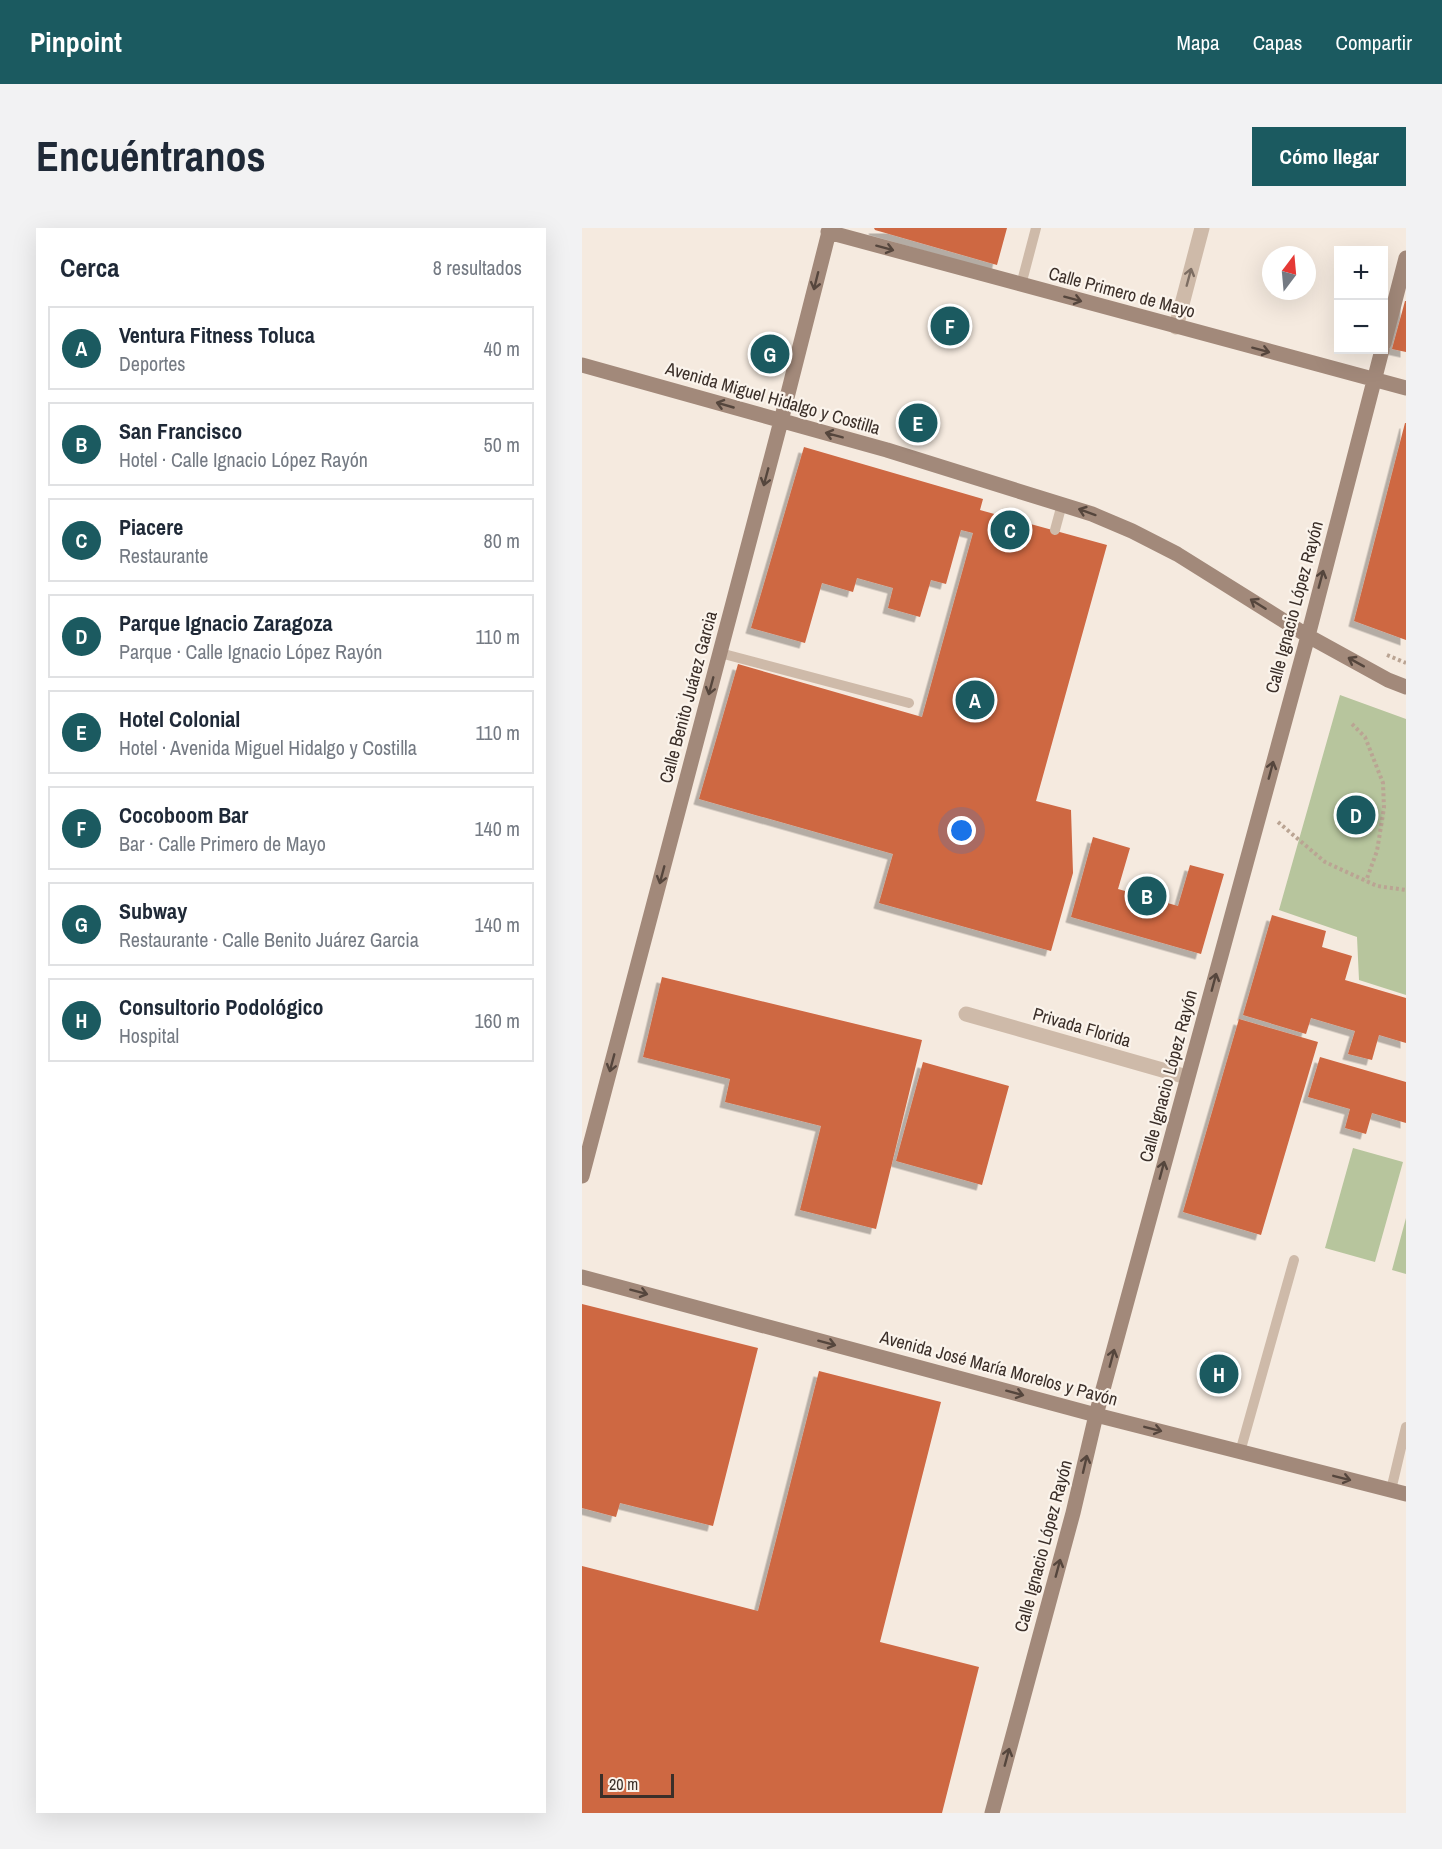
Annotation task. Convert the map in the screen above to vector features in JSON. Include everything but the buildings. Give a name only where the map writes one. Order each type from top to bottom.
[{"type":"main road","name":"Calle Primero de Mayo","points":[[829,230],[1021,285],[1406,388]]},
{"type":"main road","name":"Calle Benito Juárez Garcia","points":[[582,1176],[781,421],[829,230]]},
{"type":"main road","points":[[1388,325],[1406,258]]},
{"type":"main road","name":"Calle Ignacio López Rayón","points":[[992,1813],[1070,1524],[1096,1414],[1308,636],[1381,354]]},
{"type":"main road","name":"Avenida Miguel Hidalgo y Costilla","points":[[582,365],[886,450],[1092,514],[1132,531],[1177,555],[1308,636],[1388,680],[1406,687]]},
{"type":"main road","name":"Avenida José María Morelos y Pavón","points":[[582,1277],[1399,1492]]},
{"type":"street","points":[[1176,327],[1202,228]]},
{"type":"street","name":"Privada Florida","points":[[966,1014],[1187,1077]]},
{"type":"lane","points":[[1021,285],[1036,228]]},
{"type":"lane","points":[[1055,530],[1062,504]]},
{"type":"lane","points":[[720,653],[909,703]]},
{"type":"lane","points":[[1240,1452],[1294,1260]]},
{"type":"lane","points":[[1399,1492],[1406,1427]]},
{"type":"path","points":[[1352,724],[1365,737],[1383,783],[1384,808],[1377,851],[1366,881]]},
{"type":"path","points":[[1261,808],[1325,862],[1377,886],[1406,890]]},
{"type":"green space","points":[[1340,695],[1406,719],[1406,995],[1359,980],[1357,937],[1279,910]]},
{"type":"green space","points":[[1353,1148],[1403,1162],[1375,1262],[1325,1248]]},
{"type":"green space","points":[[1406,1218],[1406,1274],[1392,1270]]},
{"type":"place","name":"Cocoboom Bar","points":[[950,326]]},
{"type":"place","name":"Subway","points":[[770,354]]},
{"type":"place","name":"Hotel Colonial","points":[[918,423]]},
{"type":"place","name":"Piacere","points":[[1010,530]]},
{"type":"place","name":"Ventura Fitness Toluca","points":[[975,700]]},
{"type":"place","name":"Parque Ignacio Zaragoza","points":[[1356,815]]},
{"type":"place","name":"San Francisco","points":[[1147,896]]},
{"type":"place","name":"Consultorio Podológico","points":[[1219,1374]]}]
